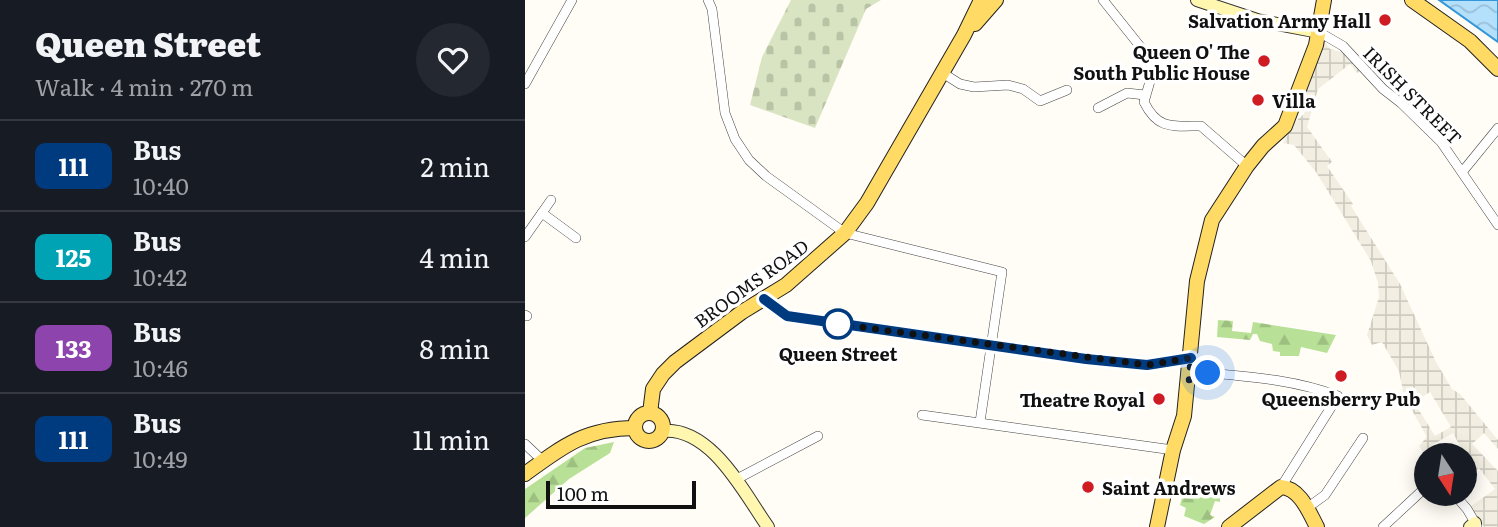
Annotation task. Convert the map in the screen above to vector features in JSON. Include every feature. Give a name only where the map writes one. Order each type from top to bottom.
[{"type":"main road","name":"BROOMS ROAD","points":[[650,413],[653,390],[675,362],[800,274],[845,233],[867,203],[964,35],[981,0]]},
{"type":"main road","name":"BROOMS ROAD","points":[[964,35],[996,0]]},
{"type":"main road","points":[[1157,527],[1173,450],[1184,416],[1197,281],[1212,220],[1247,166],[1263,146],[1285,126],[1319,32],[1324,0]]},
{"type":"main road","points":[[1412,0],[1470,41],[1498,69]]},
{"type":"main road","points":[[650,413],[660,419],[662,431],[657,438],[648,441],[641,438],[635,428],[639,417],[650,413]]},
{"type":"main road","points":[[525,474],[583,436],[615,428],[635,428]]},
{"type":"main road","points":[[1229,527],[1281,487],[1293,490],[1317,527]]},
{"type":"street","points":[[525,84],[572,0]]},
{"type":"street","points":[[708,0],[712,9],[725,113],[735,139],[749,160],[766,176],[845,233],[1002,272],[981,422]]},
{"type":"street","points":[[1103,0],[1147,55],[1153,71],[1143,102],[1151,116],[1157,122],[1173,126],[1201,126],[1247,166]]},
{"type":"street","points":[[1197,0],[1257,20],[1319,32]]},
{"type":"street","name":"IRISH STREET","points":[[1319,32],[1343,46],[1441,142],[1498,225]]},
{"type":"street","points":[[941,72],[960,84],[974,87],[1008,85],[1023,89],[1039,101],[1067,90]]},
{"type":"street","points":[[1098,108],[1127,93],[1145,94]]},
{"type":"street","points":[[1463,171],[1498,128]]},
{"type":"street","points":[[525,237],[551,200]]},
{"type":"street","points":[[542,213],[576,238]]},
{"type":"street","points":[[764,299],[787,316],[991,345],[1147,365],[1191,358]]},
{"type":"street","points":[[1189,383],[1201,374],[1208,373],[1259,377],[1310,386],[1338,396],[1281,487]]},
{"type":"street","points":[[922,415],[1173,450]]},
{"type":"street","points":[[662,431],[685,433],[711,447],[768,527]]},
{"type":"street","points":[[735,480],[818,436]]},
{"type":"street","points":[[1307,508],[1325,495],[1363,438]]},
{"type":"street","points":[[525,444],[543,461]]},
{"type":"street","points":[[1383,527],[1414,498]]},
{"type":"street","points":[[1464,506],[1474,526]]},
{"type":"green space","points":[[791,0],[881,0],[866,9],[815,128],[750,105],[762,57]]},
{"type":"green space","points":[[1218,320],[1233,321],[1232,331],[1251,333],[1253,322],[1336,335],[1327,353],[1301,347],[1299,356],[1280,356],[1280,352],[1273,351],[1272,344],[1260,341],[1257,334],[1253,334],[1250,340],[1217,337]]},
{"type":"green space","points":[[614,442],[610,453],[569,479],[525,518],[525,489],[585,448]]},
{"type":"green space","points":[[1201,485],[1219,487],[1220,495],[1220,502],[1215,501],[1210,515],[1215,517],[1204,524],[1184,516],[1186,508],[1180,505],[1184,491],[1199,495]]},
{"type":"shaded area","points":[[1321,41],[1324,41],[1330,49],[1345,53],[1360,71],[1357,73],[1350,64],[1318,89],[1307,127],[1332,162],[1327,166],[1353,204],[1351,206],[1400,284],[1436,362],[1452,389],[1460,394],[1498,440],[1498,449],[1484,433],[1473,443],[1458,443],[1453,433],[1436,443],[1422,443],[1427,437],[1404,396],[1399,371],[1382,342],[1372,345],[1367,335],[1379,297],[1371,261],[1316,172],[1294,145],[1283,143],[1296,121],[1304,114],[1307,104],[1296,111]],"holes":[[[1430,392],[1451,427],[1435,436],[1414,402]]]},
{"type":"shaded area","points":[[1477,449],[1498,471],[1498,527],[1484,527],[1470,507],[1477,506],[1477,502],[1495,489],[1479,468],[1477,470]]},
{"type":"water","points":[[1439,0],[1498,0],[1498,42]]},
{"type":"bus line","name":"111","points":[[764,299],[787,316],[1086,359],[1147,365],[1191,358]]},
{"type":"place","name":"Salvation Army Hall","points":[[1385,20]]},
{"type":"place","name":"Queen O' The South Public House","points":[[1264,61]]},
{"type":"place","name":"Villa","points":[[1258,100]]},
{"type":"place","name":"Queen Street","points":[[838,324]]},
{"type":"place","name":"Queensberry Pub","points":[[1341,376]]},
{"type":"place","name":"Theatre Royal","points":[[1159,399]]},
{"type":"place","name":"Saint Andrews","points":[[1088,487]]},
{"type":"route","points":[[838,324],[1147,365],[1191,358],[1189,383],[1201,374],[1208,373]]}]
